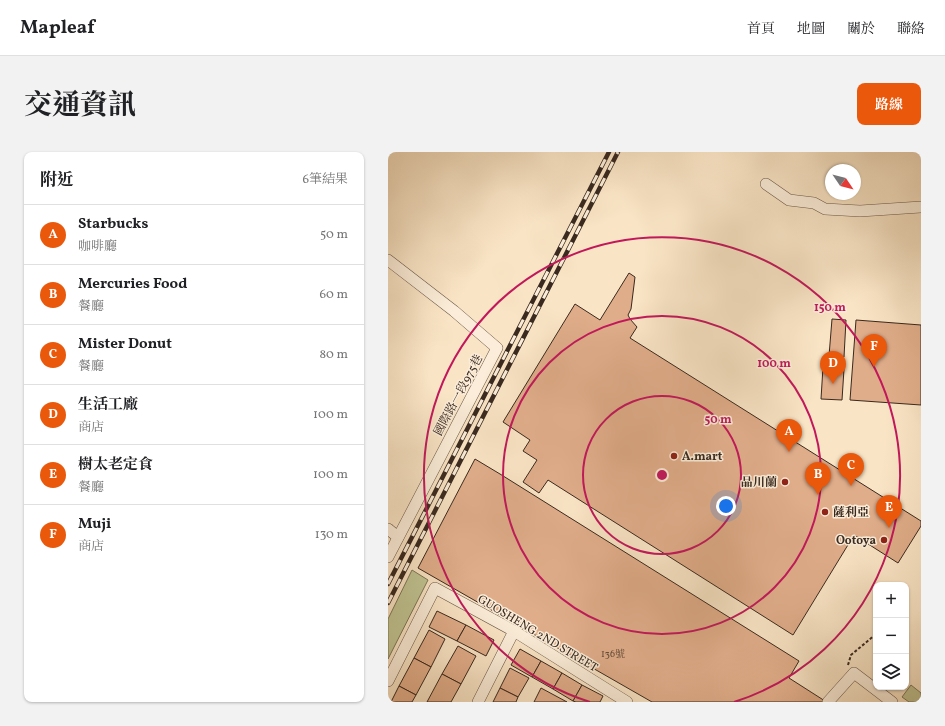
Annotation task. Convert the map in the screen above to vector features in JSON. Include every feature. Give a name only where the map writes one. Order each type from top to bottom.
[{"type":"street","points":[[766,184],[789,200],[814,203],[825,209],[860,211],[921,207]]},
{"type":"street","name":"國際路一段975巷","points":[[388,260],[454,311],[497,348],[388,557]]},
{"type":"street","points":[[388,529],[398,537]]},
{"type":"street","name":"GUOSHENG 2ND STREET","points":[[388,681],[435,588],[514,631],[627,702]]},
{"type":"street","points":[[478,702],[514,631]]},
{"type":"street","points":[[828,702],[854,673],[892,702]]},
{"type":"path","points":[[842,685],[851,656],[873,637]]},
{"type":"green space","points":[[412,570],[428,580],[388,659],[388,619]]},
{"type":"green space","points":[[911,685],[921,693],[921,702],[909,702],[902,697],[907,690],[909,690]]},
{"type":"building","name":"A.mart","points":[[629,273],[635,277],[631,309],[628,315],[637,327],[630,338],[921,521],[921,526],[898,563],[854,535],[793,635],[548,480],[539,493],[523,482],[537,460],[523,451],[530,440],[503,422],[575,304],[600,320]]},
{"type":"building","points":[[832,319],[846,320],[844,357],[829,356]]},
{"type":"building","points":[[856,320],[921,325],[921,405],[850,400]]},
{"type":"building","points":[[823,367],[844,369],[842,400],[821,399]]},
{"type":"building","points":[[475,459],[799,661],[789,678],[825,701],[652,702],[418,568]]},
{"type":"building","points":[[437,611],[466,625],[457,641],[429,627]]},
{"type":"building","points":[[466,625],[494,640],[486,656],[457,641]]},
{"type":"building","points":[[429,630],[445,639],[431,667],[414,658]]},
{"type":"building","points":[[458,646],[476,656],[461,684],[442,674]]},
{"type":"building","points":[[520,649],[541,661],[532,677],[511,665]]},
{"type":"building","points":[[414,658],[431,667],[416,695],[399,686]]},
{"type":"building","points":[[541,661],[562,673],[553,689],[532,677]]},
{"type":"building","points":[[510,668],[529,678],[518,697],[500,688]]},
{"type":"building","points":[[562,673],[582,685],[573,701],[553,689]]},
{"type":"building","points":[[442,674],[461,684],[451,702],[427,702]]},
{"type":"building","points":[[582,685],[603,696],[600,702],[573,701]]},
{"type":"building","points":[[399,686],[416,695],[412,702],[391,702]]},
{"type":"building","points":[[500,688],[518,697],[516,702],[493,702]]},
{"type":"building","points":[[541,688],[567,702],[534,702]]},
{"type":"railway","points":[[388,584],[609,152]]},
{"type":"railway","points":[[388,603],[618,152]]},
{"type":"place","name":"Muji","points":[[874,367]]},
{"type":"place","name":"生活工廠","points":[[833,384]]},
{"type":"place","name":"Starbucks","points":[[789,452]]},
{"type":"place","name":"A.mart","points":[[674,456]]},
{"type":"place","name":"品川蘭","points":[[785,482]]},
{"type":"place","name":"Mister Donut","points":[[851,486]]},
{"type":"place","name":"Mercuries Food","points":[[818,495]]},
{"type":"place","name":"薩利亞","points":[[825,512]]},
{"type":"place","name":"樹太老定食","points":[[889,528]]},
{"type":"place","name":"Ootoya","points":[[884,540]]}]
